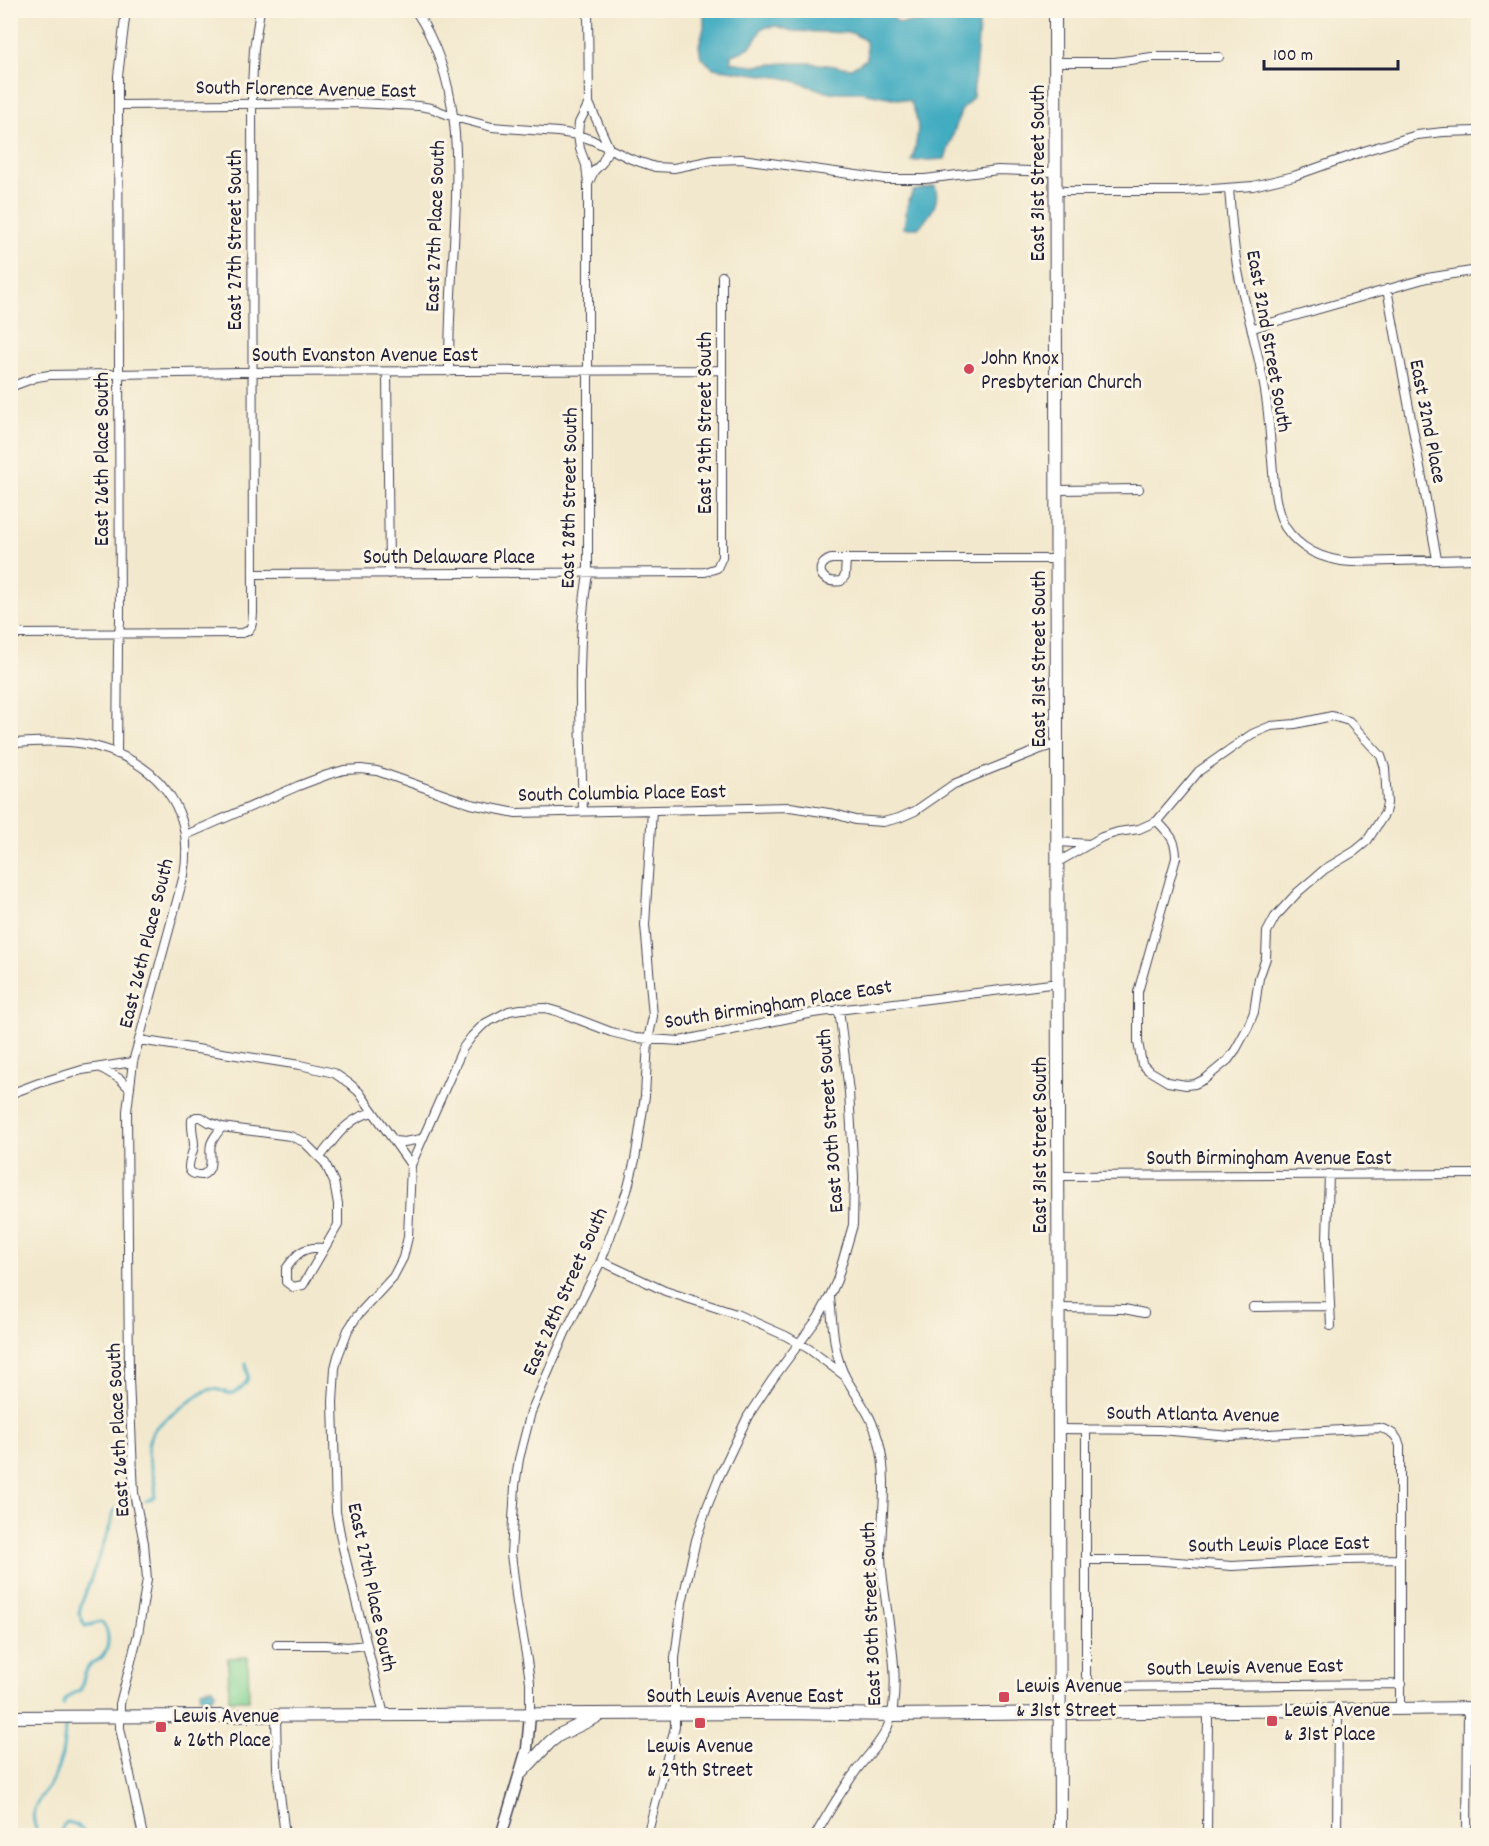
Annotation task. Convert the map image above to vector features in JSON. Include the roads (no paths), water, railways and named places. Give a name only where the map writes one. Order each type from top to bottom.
[{"type":"main road","name":"East 31st Street South","points":[[1055,10],[1060,1836]]},
{"type":"main road","name":"South Lewis Avenue East","points":[[10,1717],[892,1715],[1473,1708]]},
{"type":"main road","points":[[521,1773],[558,1736],[602,1714]]},
{"type":"street","name":"East 26th Place South","points":[[126,10],[119,66],[118,105],[119,633],[117,754],[144,768],[165,788],[177,807],[186,835],[187,853],[184,875],[133,1062],[127,1128],[130,1399],[134,1494],[144,1543],[147,1580],[142,1616],[120,1704],[120,1717],[143,1836]]},
{"type":"street","name":"East 27th Street South","points":[[119,633],[242,633],[248,632],[252,627],[254,614],[252,104],[254,49],[260,10]]},
{"type":"street","name":"East 27th Place South","points":[[415,10],[439,58],[447,82],[454,117],[456,194],[449,325],[449,372]]},
{"type":"street","points":[[588,10],[589,103],[609,148],[588,184]]},
{"type":"street","points":[[1056,62],[1115,62],[1152,57],[1220,57]]},
{"type":"street","name":"South Florence Avenue East","points":[[118,105],[356,103],[405,105],[431,108],[492,128],[578,135],[646,165],[664,168],[713,160],[742,159],[904,180],[925,180],[998,170],[1057,172]]},
{"type":"street","points":[[578,135],[579,123],[589,103]]},
{"type":"street","points":[[1056,191],[1185,191],[1253,186],[1294,176],[1417,135],[1479,131]]},
{"type":"street","name":"East 28th Street South","points":[[578,135],[586,165],[588,184],[588,573],[580,644],[583,811]]},
{"type":"street","name":"East 32nd Street South","points":[[1228,189],[1238,267],[1265,391],[1278,510],[1282,520],[1292,536],[1302,545],[1334,561],[1437,559]]},
{"type":"street","points":[[1253,328],[1427,278],[1479,270]]},
{"type":"street","name":"East 29th Street South","points":[[717,568],[722,557],[722,276]]},
{"type":"street","name":"East 32nd Place","points":[[1387,289],[1437,559]]},
{"type":"street","name":"South Evanston Avenue East","points":[[10,387],[37,377],[119,375],[253,372],[722,370]]},
{"type":"street","points":[[387,372],[388,574]]},
{"type":"street","points":[[1057,490],[1139,489]]},
{"type":"street","points":[[846,559],[1057,559]]},
{"type":"street","points":[[1437,559],[1479,559]]},
{"type":"street","name":"South Delaware Place","points":[[253,574],[705,572],[717,568]]},
{"type":"street","points":[[10,634],[119,633]]},
{"type":"street","points":[[1058,862],[1102,837],[1139,829],[1157,821],[1199,771],[1252,734],[1271,726],[1295,724],[1322,717],[1340,717],[1355,726],[1381,756],[1385,768],[1387,803],[1385,813],[1367,841],[1298,892],[1270,924],[1267,932],[1266,958],[1259,978],[1254,1012],[1248,1027],[1228,1060],[1196,1084],[1176,1084],[1159,1077],[1142,1064],[1139,1054],[1138,992],[1176,858],[1173,838],[1157,821]]},
{"type":"street","points":[[10,743],[66,743],[92,746],[117,754]]},
{"type":"street","name":"South Columbia Place East","points":[[186,835],[318,778],[344,770],[361,769],[377,771],[471,804],[526,813],[790,807],[855,820],[883,822],[915,811],[954,784],[1058,743]]},
{"type":"street","name":"East 28th Street South","points":[[530,1715],[530,1682],[511,1554],[517,1468],[531,1412],[540,1388],[601,1261],[627,1191],[635,1160],[645,1096],[648,1040],[653,1016],[645,943],[645,903],[652,810]]},
{"type":"street","points":[[1058,842],[1090,844]]},
{"type":"street","name":"South Birmingham Place East","points":[[411,1165],[463,1048],[484,1024],[496,1017],[521,1009],[545,1008],[611,1032],[648,1040],[680,1041],[839,1009],[1059,983]]},
{"type":"street","name":"East 30th Street South","points":[[839,1009],[850,1114],[854,1178],[853,1225],[830,1298],[799,1343],[846,1377]]},
{"type":"street","points":[[139,1040],[300,1065],[334,1073],[351,1084],[411,1165]]},
{"type":"street","points":[[10,1094],[72,1073],[133,1062]]},
{"type":"street","points":[[101,1068],[120,1079],[129,1088]]},
{"type":"street","points":[[320,1157],[349,1122],[360,1115],[373,1112]]},
{"type":"street","points":[[222,1127],[210,1146],[209,1170],[202,1175],[192,1173],[188,1164],[194,1148],[192,1120],[196,1117],[222,1127],[290,1136],[304,1142],[320,1157],[334,1182],[338,1204],[337,1228],[303,1285],[293,1287],[286,1282],[286,1269],[303,1250],[315,1247],[324,1248]]},
{"type":"street","points":[[395,1141],[421,1139]]},
{"type":"street","name":"East 27th Place South","points":[[384,1715],[336,1512],[333,1401],[335,1368],[348,1330],[357,1316],[393,1276],[403,1258],[408,1238],[411,1165]]},
{"type":"street","points":[[1329,1174],[1328,1239],[1331,1326]]},
{"type":"street","name":"South Birmingham Avenue East","points":[[1059,1176],[1479,1174]]},
{"type":"street","points":[[601,1261],[665,1291],[736,1314],[799,1343],[748,1416],[707,1507],[691,1559],[682,1603],[675,1658],[675,1727],[647,1836]]},
{"type":"street","name":"East 30th Street South","points":[[815,1836],[841,1792],[887,1729],[892,1715],[893,1662],[881,1555],[885,1495],[884,1462],[872,1419],[846,1377],[837,1353],[830,1298]]},
{"type":"street","points":[[1253,1306],[1329,1306]]},
{"type":"street","points":[[1059,1308],[1124,1309],[1144,1313]]},
{"type":"street","name":"South Atlanta Avenue","points":[[1060,1429],[1160,1430],[1231,1436],[1380,1428],[1390,1431],[1400,1446],[1400,1559]]},
{"type":"street","points":[[1086,1429],[1087,1560]]},
{"type":"street","points":[[1400,1559],[1400,1708]]},
{"type":"street","name":"South Lewis Place East","points":[[1087,1560],[1150,1560],[1232,1566],[1400,1559]]},
{"type":"street","name":"South Lewis Avenue East","points":[[1087,1560],[1086,1676],[1091,1685],[1098,1687],[1401,1684]]},
{"type":"street","points":[[277,1645],[347,1647],[367,1645]]},
{"type":"street","points":[[1467,1836],[1473,1708]]},
{"type":"street","points":[[1337,1836],[1338,1709]]},
{"type":"street","points":[[1207,1836],[1208,1711]]},
{"type":"street","points":[[501,1836],[527,1749],[530,1715]]},
{"type":"street","points":[[276,1716],[277,1768],[285,1836]]},
{"type":"water","points":[[704,11],[885,11],[899,23],[963,19],[973,11],[978,11],[979,26],[973,97],[961,111],[945,159],[912,161],[918,130],[910,101],[861,92],[827,92],[785,78],[713,68],[701,57],[699,45],[704,28]],"holes":[[[776,26],[792,31],[853,33],[866,41],[867,59],[851,68],[810,63],[754,66],[731,62],[731,55],[750,46],[762,28]]]},
{"type":"water","points":[[935,186],[935,204],[930,214],[918,228],[904,228],[907,206],[913,191]]},
{"type":"water","points":[[212,1687],[216,1691],[211,1698],[206,1700],[200,1696],[201,1690]]},
{"type":"waterway","points":[[146,1501],[155,1497],[154,1480],[148,1455],[148,1447],[154,1430],[179,1409],[206,1391],[215,1389],[231,1393],[240,1389],[248,1377],[246,1363]]},
{"type":"waterway","points":[[63,1705],[65,1699],[81,1689],[87,1668],[101,1658],[106,1650],[108,1635],[104,1626],[101,1622],[85,1626],[79,1613],[111,1524],[113,1512],[121,1505],[133,1501]]},
{"type":"waterway","points":[[39,1836],[33,1818],[34,1812],[58,1768],[65,1727]]},
{"type":"waterway","points":[[59,1836],[67,1822],[78,1826],[86,1836]]},
{"type":"place","name":"John Knox Presbyterian Church","points":[[969,369]]},
{"type":"place","name":"Lewis Avenue & 31st Street","points":[[1004,1697]]},
{"type":"place","name":"Lewis Avenue & 31st Place","points":[[1272,1721]]},
{"type":"place","name":"Lewis Avenue & 29th Street","points":[[700,1723]]},
{"type":"place","name":"Lewis Avenue & 26th Place","points":[[161,1727]]}]
